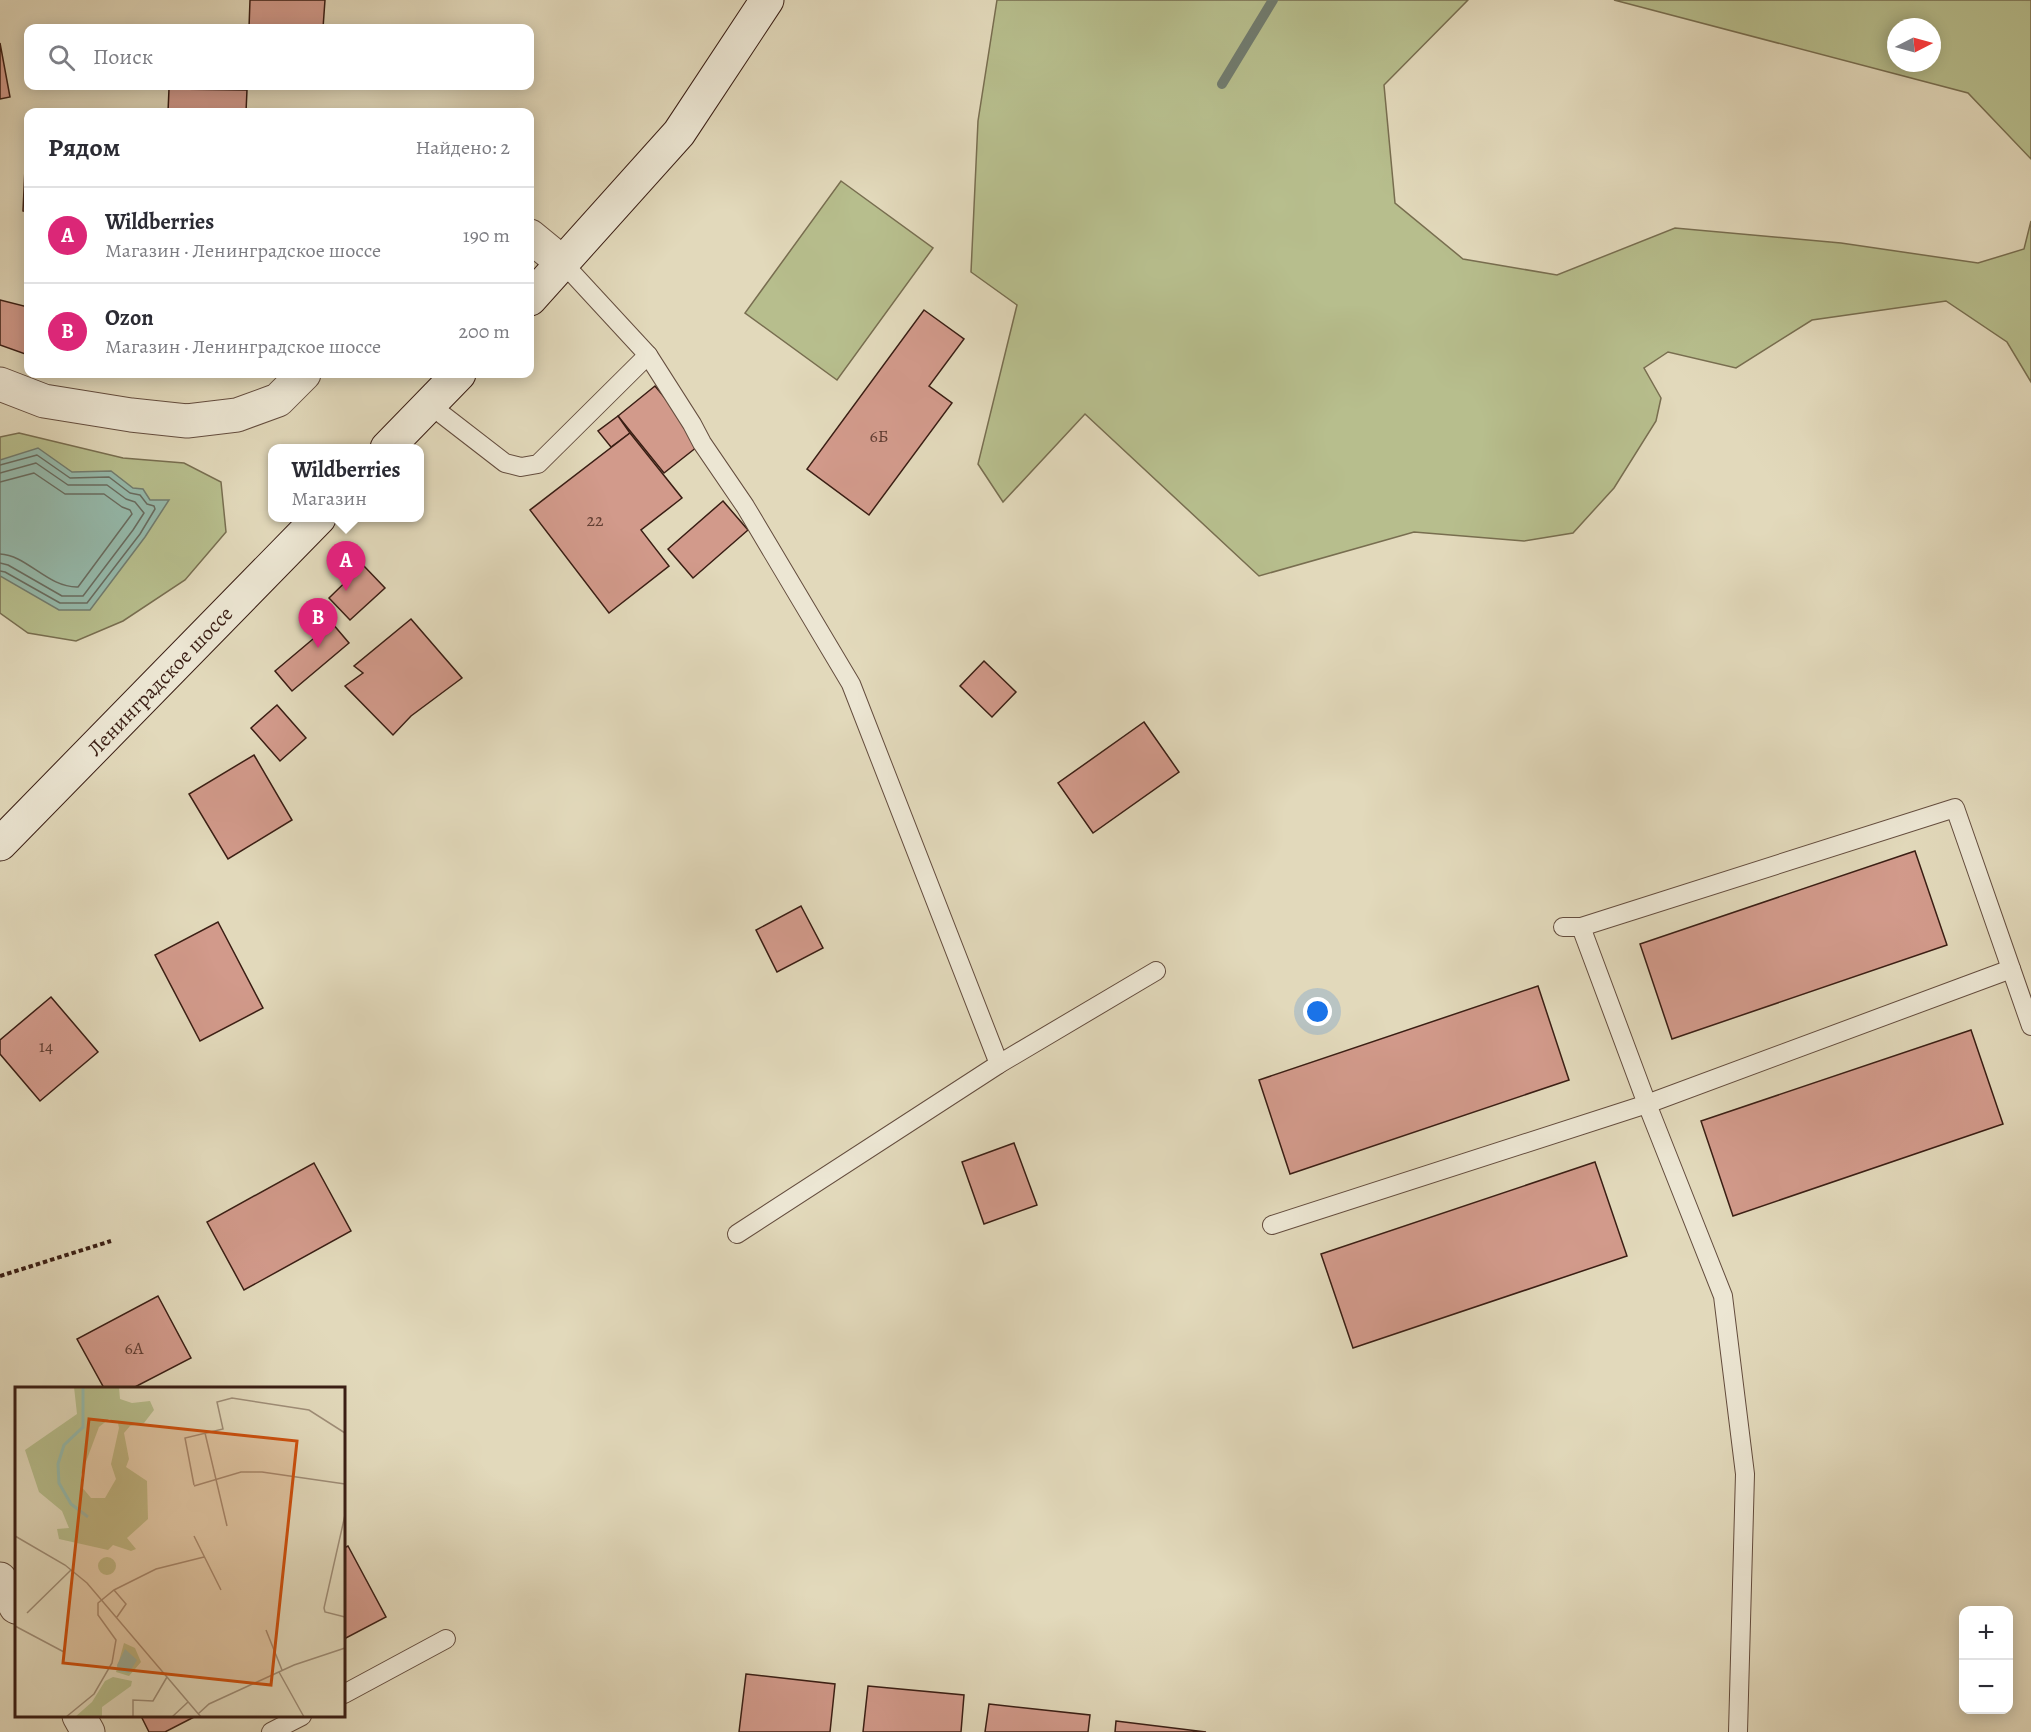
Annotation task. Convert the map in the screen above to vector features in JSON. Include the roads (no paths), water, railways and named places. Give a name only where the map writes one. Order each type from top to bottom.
[{"type":"main road","points":[[534,295],[679,133],[767,0]]},
{"type":"main road","points":[[534,239],[563,263]]},
{"type":"main road","points":[[0,384],[44,401],[130,415],[187,421],[237,415],[278,400],[300,378]]},
{"type":"main road","points":[[391,444],[455,378]]},
{"type":"main road","name":"Ленинградское шоссе","points":[[0,844],[315,522]]},
{"type":"main road","points":[[0,1579],[15,1605]]},
{"type":"main road","points":[[80,1717],[88,1732]]},
{"type":"lane","points":[[563,263],[648,355],[702,443],[746,506],[851,684],[999,1064]]},
{"type":"lane","points":[[430,405],[505,463],[521,467],[538,464],[648,355]]},
{"type":"lane","points":[[1738,1732],[1745,1474],[1723,1296],[1647,1104],[1572,927],[1955,808],[2031,1026]]},
{"type":"lane","points":[[1272,1225],[1647,1104],[2011,969]]},
{"type":"lane","points":[[737,1234],[999,1064],[1156,971]]},
{"type":"lane","points":[[345,1693],[446,1639]]},
{"type":"lane","points":[[272,1732],[300,1717]]},
{"type":"water","points":[[38,448],[72,472],[111,471],[133,488],[143,489],[150,500],[169,500],[145,537],[90,610],[59,610],[0,576],[0,460]]},
{"type":"waterway","points":[[1222,84],[1273,0]]},
{"type":"place","name":"Wildberries","points":[[346,591]]},
{"type":"place","name":"Ozon","points":[[318,648]]}]
